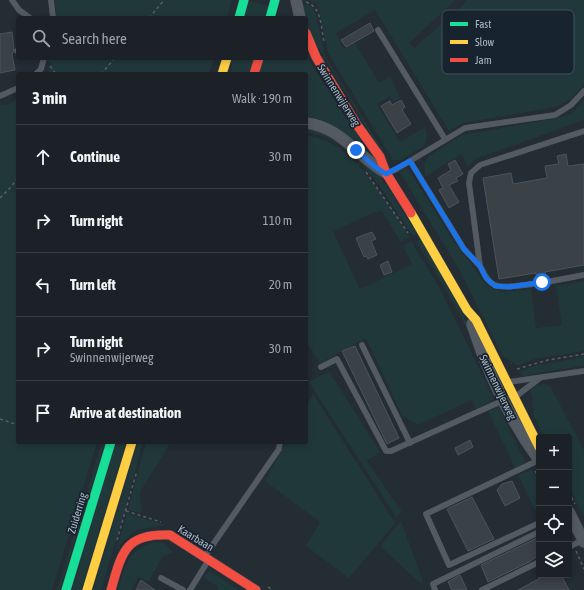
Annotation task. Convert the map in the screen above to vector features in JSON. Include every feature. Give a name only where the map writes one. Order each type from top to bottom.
[{"type":"street","points":[[240,16],[244,0]]},
{"type":"street","points":[[271,16],[275,0]]},
{"type":"street","points":[[296,0],[300,16]]},
{"type":"street","name":"Swinnenwijerweg","points":[[308,38],[316,57],[357,125],[380,157],[386,174],[418,224],[467,310],[480,350],[503,385],[523,437],[536,461]]},
{"type":"street","name":"Swinnenwijerweg","points":[[308,48],[316,57]]},
{"type":"street","points":[[255,72],[258,60]]},
{"type":"street","name":"Swinnenwijerweg","points":[[308,124],[324,128],[339,135],[374,166],[386,174]]},
{"type":"street","name":"Swinnenwijerweg","points":[[508,399],[536,442]]},
{"type":"street","name":"Zuiderring","points":[[66,590],[110,444]]},
{"type":"street","points":[[87,590],[131,444]]},
{"type":"street","points":[[572,524],[577,543]]},
{"type":"street","name":"Kaarbaan","points":[[111,590],[122,554],[133,542],[142,536],[156,534],[170,535],[256,590]]},
{"type":"lane","points":[[12,0],[19,10],[27,16]]},
{"type":"lane","points":[[51,0],[53,16]]},
{"type":"lane","points":[[378,30],[445,139]]},
{"type":"lane","points":[[38,72],[41,69],[44,60]]},
{"type":"lane","points":[[0,96],[16,89]]},
{"type":"lane","points":[[386,174],[465,128],[555,115],[571,106],[584,91]]},
{"type":"lane","points":[[480,266],[469,183],[471,173],[480,164],[584,131]]},
{"type":"lane","points":[[410,161],[464,249],[480,266],[486,278],[495,286],[510,287],[584,275]]},
{"type":"lane","points":[[362,345],[410,443]]},
{"type":"lane","points":[[320,367],[337,359],[386,451],[391,451],[410,443],[508,399],[540,378]]},
{"type":"lane","points":[[503,385],[584,371]]},
{"type":"lane","points":[[190,590],[206,558],[279,449],[280,444]]},
{"type":"lane","points":[[536,461],[426,514],[449,566],[536,524]]},
{"type":"lane","points":[[435,590],[433,584],[536,533]]},
{"type":"lane","points":[[482,590],[536,563]]},
{"type":"lane","points":[[161,578],[183,590]]},
{"type":"path","points":[[151,16],[164,0]]},
{"type":"path","points":[[44,60],[53,68],[55,72]]},
{"type":"path","points":[[103,72],[113,60]]},
{"type":"path","points":[[364,169],[408,233]]},
{"type":"path","points":[[0,198],[11,187],[16,179]]},
{"type":"path","points":[[516,369],[548,360],[584,354]]},
{"type":"path","points":[[0,419],[16,424]]},
{"type":"path","points":[[120,532],[138,465]]},
{"type":"path","points":[[577,543],[584,569]]},
{"type":"green space","points":[[55,0],[232,0],[228,16],[56,16]]},
{"type":"green space","points":[[308,0],[456,0],[445,10],[442,10],[442,13],[409,43],[414,48],[442,23],[442,74],[574,74],[574,10],[457,10],[466,0],[584,0],[584,84],[571,99],[556,107],[463,123],[449,131],[375,10],[336,33],[344,49],[355,43],[379,83],[390,76],[400,98],[393,101],[390,96],[377,104],[400,142],[425,127],[427,135],[425,145],[401,160],[393,160],[328,53],[318,5]]},
{"type":"green space","points":[[249,1],[269,6],[266,16],[245,16]]},
{"type":"green space","points":[[302,4],[310,5],[315,11],[325,56],[389,161],[385,159],[308,30],[308,16],[303,16]]},
{"type":"green space","points":[[308,59],[365,147],[362,148],[331,124],[308,116],[308,72],[258,72],[260,60]]},
{"type":"green space","points":[[213,60],[210,72],[48,72],[52,64],[47,61]]},
{"type":"green space","points":[[233,60],[254,60],[251,72],[230,72]]},
{"type":"green space","points":[[16,100],[16,444],[96,444],[52,590],[0,590],[0,105],[9,104]]},
{"type":"green space","points":[[584,100],[584,120],[475,159],[468,167],[461,154],[425,177],[424,163],[430,155],[462,135],[558,118],[571,114]]},
{"type":"green space","points":[[308,129],[328,134],[375,171],[389,189],[417,234],[413,236],[381,188],[356,158],[341,146],[324,137],[308,133]]},
{"type":"green space","points":[[308,136],[322,139],[338,148],[353,160],[379,191],[410,237],[401,242],[382,211],[372,213],[333,232],[360,289],[412,264],[403,246],[411,241],[440,289],[494,399],[476,409],[472,400],[418,425],[402,415],[366,338],[320,363],[308,345]]},
{"type":"green space","points":[[407,167],[451,237],[486,285],[501,292],[531,289],[536,328],[562,325],[556,286],[584,281],[584,351],[534,359],[518,366],[502,355],[459,269],[400,173]]},
{"type":"green space","points":[[421,239],[465,318],[483,365],[481,365],[454,304],[416,241]]},
{"type":"green space","points":[[584,357],[584,366],[537,373],[524,377],[521,373],[521,371],[533,366]]},
{"type":"green space","points":[[329,371],[380,452],[367,461],[402,512],[396,517],[309,382]]},
{"type":"green space","points":[[546,384],[551,388],[584,450],[584,517],[572,493],[572,434],[543,434],[533,414],[532,396],[530,390],[537,385]]},
{"type":"green space","points":[[313,394],[395,523],[349,578],[306,546],[320,522],[265,481],[285,444],[308,444],[308,403]]},
{"type":"green space","points":[[498,406],[525,462],[515,468],[488,411]]},
{"type":"green space","points":[[101,444],[104,444],[60,590],[57,590]]},
{"type":"green space","points":[[115,444],[125,444],[81,590],[72,590]]},
{"type":"green space","points":[[137,444],[142,444],[101,590],[93,590]]},
{"type":"green space","points":[[145,444],[170,444],[140,492],[142,513],[128,510]]},
{"type":"green space","points":[[532,470],[536,476],[536,512],[518,475]]},
{"type":"green space","points":[[127,513],[166,525],[136,530],[122,542],[115,553]]},
{"type":"green space","points":[[401,521],[423,581],[421,584],[380,546]]},
{"type":"green space","points":[[154,542],[165,543],[173,552],[162,557],[149,582],[138,577],[132,590],[118,590],[128,560],[138,550]]},
{"type":"green space","points":[[210,571],[239,590],[217,590],[218,587],[203,577]]},
{"type":"building","points":[[370,23],[374,31],[346,47],[341,40]]},
{"type":"building","points":[[12,32],[14,48],[12,54],[15,70],[0,73],[0,34]]},
{"type":"building","points":[[401,100],[405,107],[402,110],[411,124],[397,133],[381,106],[390,101],[392,105]]},
{"type":"building","points":[[566,154],[568,166],[584,164],[584,265],[545,272],[545,274],[536,275],[536,273],[499,279],[483,178],[511,173],[513,184],[547,178],[545,166],[559,164],[557,156]]},
{"type":"building","points":[[455,160],[463,174],[456,178],[458,181],[449,185],[459,202],[449,208],[439,190],[443,188],[438,178],[451,170],[448,164]]},
{"type":"building","points":[[372,232],[376,239],[371,241],[377,255],[368,259],[366,256],[364,257],[356,238]]},
{"type":"building","points":[[388,261],[392,272],[384,275],[380,265]]},
{"type":"building","points":[[355,346],[399,438],[387,444],[342,351]]},
{"type":"building","points":[[470,440],[473,447],[458,455],[455,448]]},
{"type":"building","points":[[512,481],[520,498],[505,506],[497,490],[502,484]]},
{"type":"building","points":[[472,497],[494,539],[468,551],[447,509]]},
{"type":"building","points":[[536,538],[536,557],[488,582],[481,565]]},
{"type":"building","points":[[460,575],[467,590],[452,590],[448,582]]},
{"type":"building","points":[[540,578],[563,578],[569,590],[518,590]]},
{"type":"building","points":[[141,580],[155,590],[136,590]]},
{"type":"traffic: fast","points":[[240,16],[244,0]]},
{"type":"traffic: fast","points":[[271,16],[275,0]]},
{"type":"traffic: fast","points":[[66,590],[110,444]]},
{"type":"traffic: slow","points":[[223,72],[226,60]]},
{"type":"traffic: slow","points":[[411,213],[467,310],[476,320],[536,441]]},
{"type":"traffic: slow","points":[[87,590],[131,444]]},
{"type":"traffic: jam","points":[[308,38],[316,57],[357,125],[380,157],[386,173],[411,213]]},
{"type":"traffic: jam","points":[[255,72],[258,60]]},
{"type":"traffic: jam","points":[[111,590],[123,555],[128,548],[134,542],[143,537],[155,535],[170,535],[256,590]]},
{"type":"route","points":[[356,150],[374,166],[386,174],[410,161],[422,183],[464,249],[480,266],[486,278],[495,286],[510,287],[542,282]]}]
